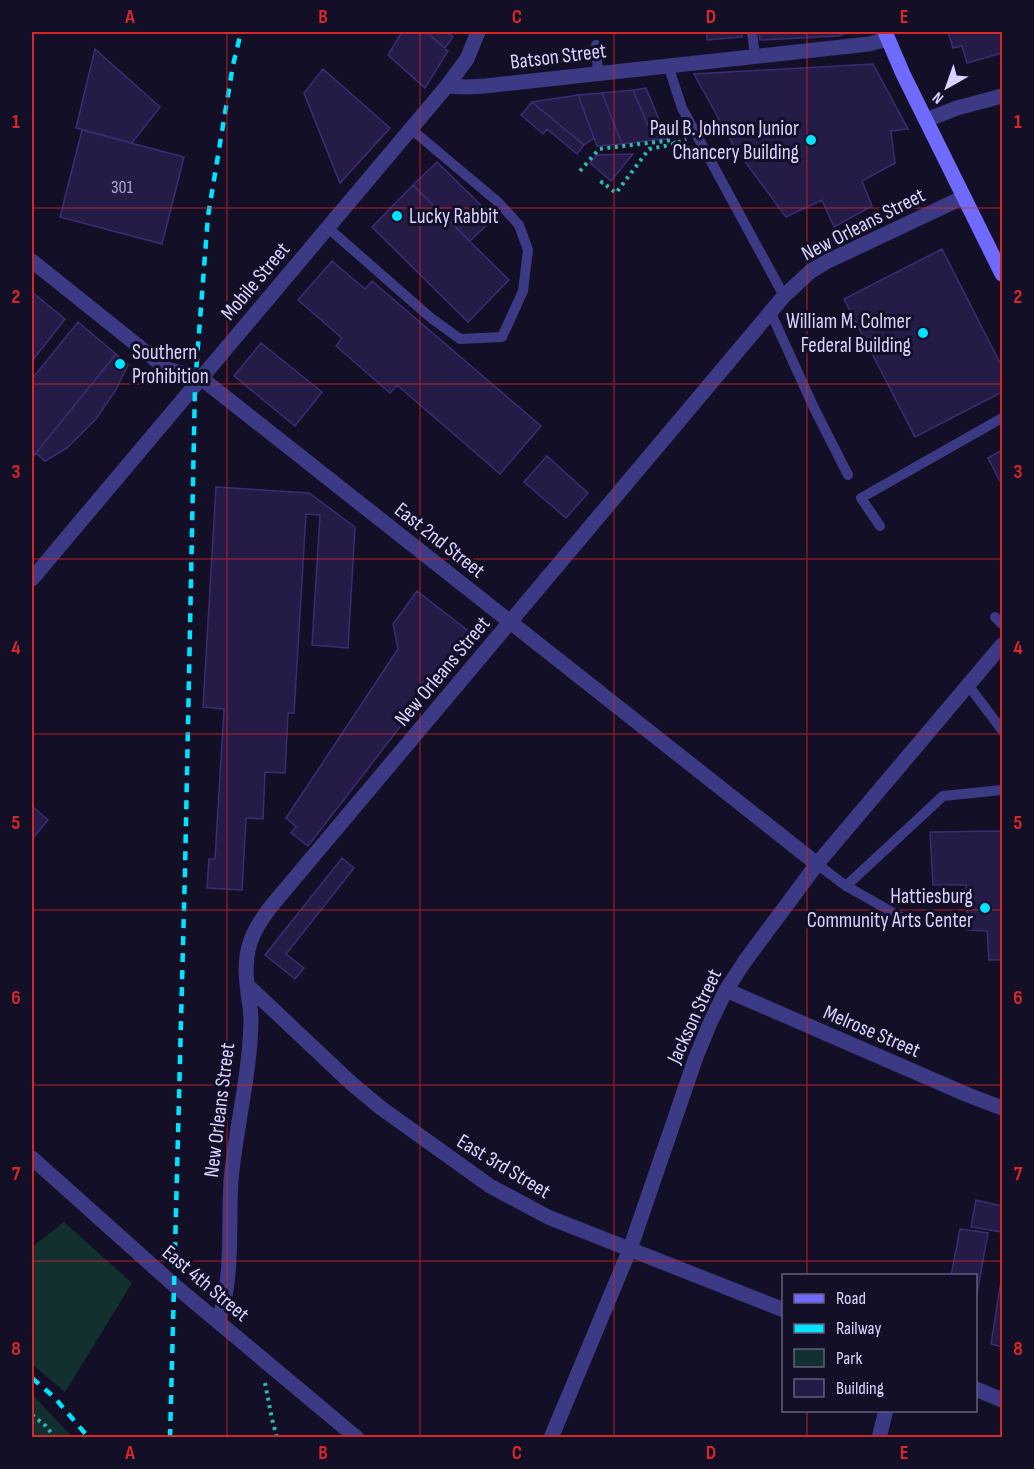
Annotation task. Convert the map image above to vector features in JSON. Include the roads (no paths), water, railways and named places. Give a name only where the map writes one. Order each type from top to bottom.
[{"type":"main road","points":[[887,35],[1002,274]]},
{"type":"street","name":"Mobile Street","points":[[32,579],[447,86],[466,59],[478,32]]},
{"type":"street","name":"Batson Street","points":[[447,86],[485,86],[869,44],[887,35]]},
{"type":"street","points":[[926,120],[957,108],[1002,96]]},
{"type":"street","name":"New Orleans Street","points":[[218,1321],[227,1292],[231,1180],[249,1052],[251,1020],[246,961],[249,942],[265,914],[784,296],[812,271],[826,262],[964,197]]},
{"type":"street","name":"East 2nd Street","points":[[32,261],[167,369],[201,378],[817,864]]},
{"type":"street","name":"Jackson Street","points":[[551,1437],[630,1249],[696,1057],[726,990],[767,929],[817,864],[1002,645]]},
{"type":"street","name":"East 3rd Street","points":[[247,985],[351,1083],[381,1108],[490,1186],[548,1217],[782,1310]]},
{"type":"street","name":"Melrose Street","points":[[726,990],[1002,1108]]},
{"type":"street","name":"East 4th Street","points":[[32,1158],[174,1285],[357,1437]]},
{"type":"street","points":[[977,1390],[1002,1400]]},
{"type":"street","points":[[879,1437],[885,1412]]},
{"type":"lane","points":[[752,32],[755,56]]},
{"type":"lane","points":[[596,45],[598,72]]},
{"type":"lane","points":[[668,65],[682,108],[695,134],[784,296]]},
{"type":"lane","points":[[327,227],[431,318],[460,339],[502,337],[523,291],[528,250],[519,225],[498,202],[411,129]]},
{"type":"lane","points":[[770,311],[814,408],[848,475]]},
{"type":"lane","points":[[880,526],[861,498],[1002,418]]},
{"type":"lane","points":[[968,686],[1002,730]]},
{"type":"lane","points":[[846,886],[943,796],[1002,790]]},
{"type":"lane","points":[[817,864],[846,886],[910,922]]},
{"type":"railway","points":[[170,1438],[195,385],[208,216],[233,65],[241,32]]},
{"type":"railway","points":[[32,1378],[54,1397],[89,1438]]},
{"type":"place","name":"Paul B. Johnson Junior Chancery Building","points":[[811,140]]},
{"type":"place","name":"Lucky Rabbit","points":[[397,216]]},
{"type":"place","name":"William M. Colmer Federal Building","points":[[923,333]]},
{"type":"place","name":"Southern Prohibition","points":[[120,364]]},
{"type":"place","name":"Hattiesburg Community Arts Center","points":[[985,908]]}]
